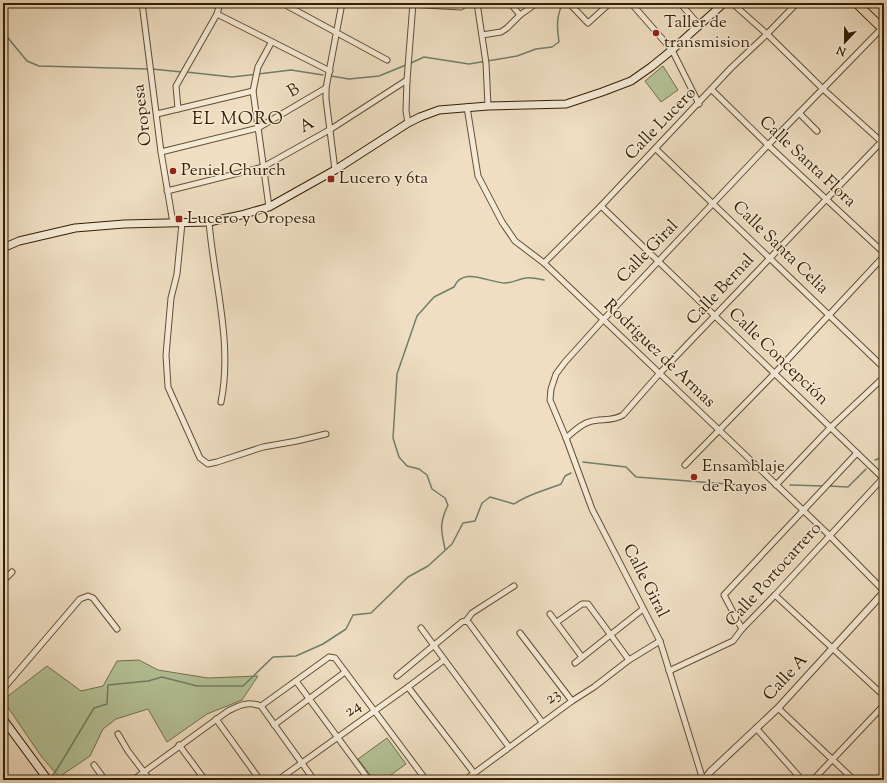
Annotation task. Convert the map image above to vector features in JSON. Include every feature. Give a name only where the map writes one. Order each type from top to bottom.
[{"type":"main road","points":[[3,248],[19,241],[75,228],[124,224],[209,222],[269,207],[335,170],[408,123],[439,110],[488,106],[566,104],[631,81],[651,68],[724,3]]},
{"type":"main road","points":[[856,3],[883,29]]},
{"type":"main road","points":[[3,719],[48,780]]},
{"type":"street","name":"Oropesa","points":[[142,3],[161,152],[173,223]]},
{"type":"street","points":[[178,109],[176,86],[217,14],[220,3]]},
{"type":"street","points":[[282,3],[387,60]]},
{"type":"street","points":[[335,170],[326,99],[326,88],[342,3]]},
{"type":"street","points":[[389,3],[461,6],[466,3]]},
{"type":"street","points":[[477,3],[485,60],[488,106]]},
{"type":"street","points":[[510,3],[520,15]]},
{"type":"street","points":[[482,35],[501,32],[508,28],[520,15],[537,3]]},
{"type":"street","points":[[569,3],[588,23],[610,3]]},
{"type":"street","points":[[631,3],[672,50],[699,104]]},
{"type":"street","points":[[680,3],[699,25]]},
{"type":"street","points":[[732,3],[768,34],[823,89],[883,142]]},
{"type":"street","name":"Calle Lucero","points":[[544,263],[656,149],[731,68],[768,34],[797,3]]},
{"type":"street","points":[[408,123],[406,111],[407,80],[413,4]]},
{"type":"street","points":[[217,14],[330,71]]},
{"type":"street","name":"Calle Giral","points":[[704,780],[660,641],[592,509],[566,438],[550,400],[551,389],[556,374],[565,362],[603,320],[768,145],[883,29]]},
{"type":"street","points":[[269,207],[253,91],[258,67],[272,42]]},
{"type":"street","name":"A","points":[[167,191],[263,167],[331,129],[407,80]]},
{"type":"street","name":"B","points":[[161,152],[258,128],[326,88]]},
{"type":"street","name":"Calle Santa Flora","points":[[712,90],[768,145],[884,253]]},
{"type":"street","points":[[157,114],[253,91]]},
{"type":"street","name":"Rodríguez de Armas","points":[[467,107],[478,176],[502,222],[515,240],[544,263],[802,511],[829,535],[884,592]]},
{"type":"street","points":[[799,113],[817,131]]},
{"type":"street","name":"Calle Bernal","points":[[566,438],[587,422],[616,419],[623,415],[659,374],[883,142]]},
{"type":"street","name":"Calle Santa Celia","points":[[656,149],[884,368]]},
{"type":"street","name":"Calle Concepción","points":[[601,206],[774,374],[884,478]]},
{"type":"street","points":[[209,222],[223,327],[225,380],[220,402]]},
{"type":"street","points":[[182,223],[168,326],[166,355],[168,387],[200,458],[208,464],[263,447],[326,434]]},
{"type":"street","points":[[685,465],[774,374],[884,256]]},
{"type":"street","points":[[776,486],[831,427],[884,377]]},
{"type":"street","points":[[742,629],[724,594],[857,453]]},
{"type":"street","name":"Calle Portocarrero","points":[[669,671],[730,643],[738,636],[742,629],[884,478]]},
{"type":"street","points":[[3,581],[12,572]]},
{"type":"street","points":[[467,622],[472,613],[514,586]]},
{"type":"street","name":"Calle A","points":[[704,780],[710,772],[778,708],[884,592]]},
{"type":"street","points":[[775,595],[884,696]]},
{"type":"street","points":[[3,688],[80,599],[88,596],[93,598],[118,629]]},
{"type":"street","points":[[557,622],[582,604],[588,604],[629,660]]},
{"type":"street","points":[[575,663],[643,609]]},
{"type":"street","points":[[550,614],[582,657]]},
{"type":"street","points":[[397,676],[462,622],[467,622]]},
{"type":"street","points":[[467,622],[542,722]]},
{"type":"street","points":[[421,628],[509,747]]},
{"type":"street","points":[[520,633],[572,701]]},
{"type":"street","name":"23","points":[[465,780],[542,722],[594,687],[629,660],[660,641]]},
{"type":"street","points":[[261,706],[329,657],[335,658],[426,780]]},
{"type":"street","name":"24","points":[[278,780],[444,660]]},
{"type":"street","points":[[274,725],[345,672]]},
{"type":"street","points":[[296,681],[369,780]]},
{"type":"street","points":[[408,687],[474,773]]},
{"type":"street","points":[[133,780],[179,745],[228,711],[245,703],[253,703],[261,706],[314,780]]},
{"type":"street","points":[[812,780],[884,704]]},
{"type":"street","points":[[778,708],[854,780]]},
{"type":"street","points":[[216,719],[260,780]]},
{"type":"street","points":[[756,728],[802,780]]},
{"type":"street","points":[[118,734],[128,751],[150,780]]},
{"type":"street","points":[[179,745],[205,780]]},
{"type":"street","points":[[94,765],[105,780]]},
{"type":"green space","points":[[663,66],[678,90],[661,102],[645,81]]},
{"type":"green space","points":[[139,660],[158,670],[208,678],[258,676],[242,700],[207,714],[167,742],[148,709],[116,719],[103,729],[90,756],[59,777],[41,756],[3,700],[47,666],[81,691],[103,686],[117,661]]},
{"type":"green space","points":[[387,738],[406,764],[384,780],[374,780],[358,759]]},
{"type":"waterway","points":[[411,63],[424,57],[469,64],[517,56],[536,49],[552,47],[559,42],[558,22],[559,13],[563,3]]},
{"type":"waterway","points":[[3,32],[27,61],[39,66],[149,69]]},
{"type":"waterway","points":[[331,76],[349,79],[379,76],[406,65]]},
{"type":"waterway","points":[[152,69],[182,72]]},
{"type":"waterway","points":[[186,72],[232,77],[291,70],[323,75]]},
{"type":"waterway","points":[[445,549],[442,527],[443,517],[448,505],[445,498],[432,489],[427,475],[419,469],[407,466],[399,457],[393,438],[397,374],[417,316],[434,297],[454,287],[458,281],[464,278],[477,277],[505,283],[528,278],[544,280]]},
{"type":"waterway","points":[[875,460],[884,457]]},
{"type":"waterway","points":[[583,462],[626,467],[636,477],[766,487]]},
{"type":"waterway","points":[[828,486],[848,487],[866,469]]},
{"type":"waterway","points":[[53,775],[94,708],[107,704],[108,685],[148,681],[162,677],[197,686],[243,686],[273,657],[296,656],[323,644],[346,629],[353,615],[371,613],[408,577],[428,566],[452,544],[463,523],[475,521],[482,503],[490,497],[514,504],[531,495],[561,484],[565,476],[571,473]]},
{"type":"waterway","points":[[790,485],[824,486]]},
{"type":"place","name":"Taller de transmision","points":[[656,33]]},
{"type":"place","name":"Peniel Church","points":[[173,171]]},
{"type":"place","name":"Lucero y 6ta","points":[[331,179]]},
{"type":"place","name":"Lucero y Oropesa","points":[[179,219]]},
{"type":"place","name":"Ensamblaje de Rayos","points":[[694,477]]},
{"type":"district","name":"EL MORO","points":[[238,120]]}]
